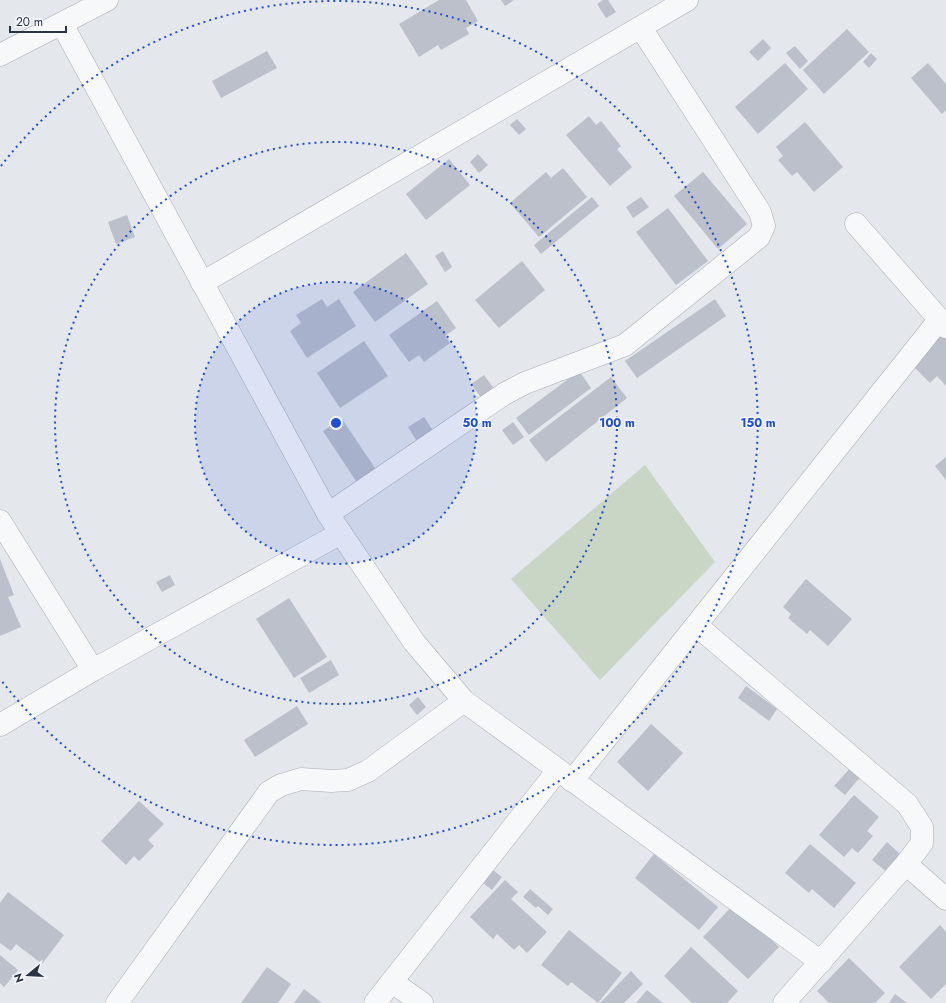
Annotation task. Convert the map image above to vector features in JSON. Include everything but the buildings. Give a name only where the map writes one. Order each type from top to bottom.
[{"type":"street","points":[[0,55],[107,0]]},
{"type":"street","points":[[202,284],[687,0]]},
{"type":"street","points":[[62,24],[328,514],[414,642],[464,701],[821,962]]},
{"type":"street","points":[[328,514],[504,394],[525,383],[625,345],[760,237],[764,226],[760,212],[641,28]]},
{"type":"street","points":[[375,1003],[565,775],[696,625],[943,323],[856,224]]},
{"type":"street","points":[[0,521],[93,670]]},
{"type":"street","points":[[0,725],[93,670],[341,533]]},
{"type":"street","points":[[696,625],[907,804],[922,827],[922,843],[906,864],[784,1003]]},
{"type":"street","points":[[117,1003],[269,792],[281,785],[302,779],[331,781],[348,780],[368,771],[464,701]]},
{"type":"street","points":[[906,864],[946,899]]},
{"type":"street","points":[[392,982],[422,1003]]},
{"type":"green space","points":[[645,465],[715,562],[600,680],[511,579]]}]
